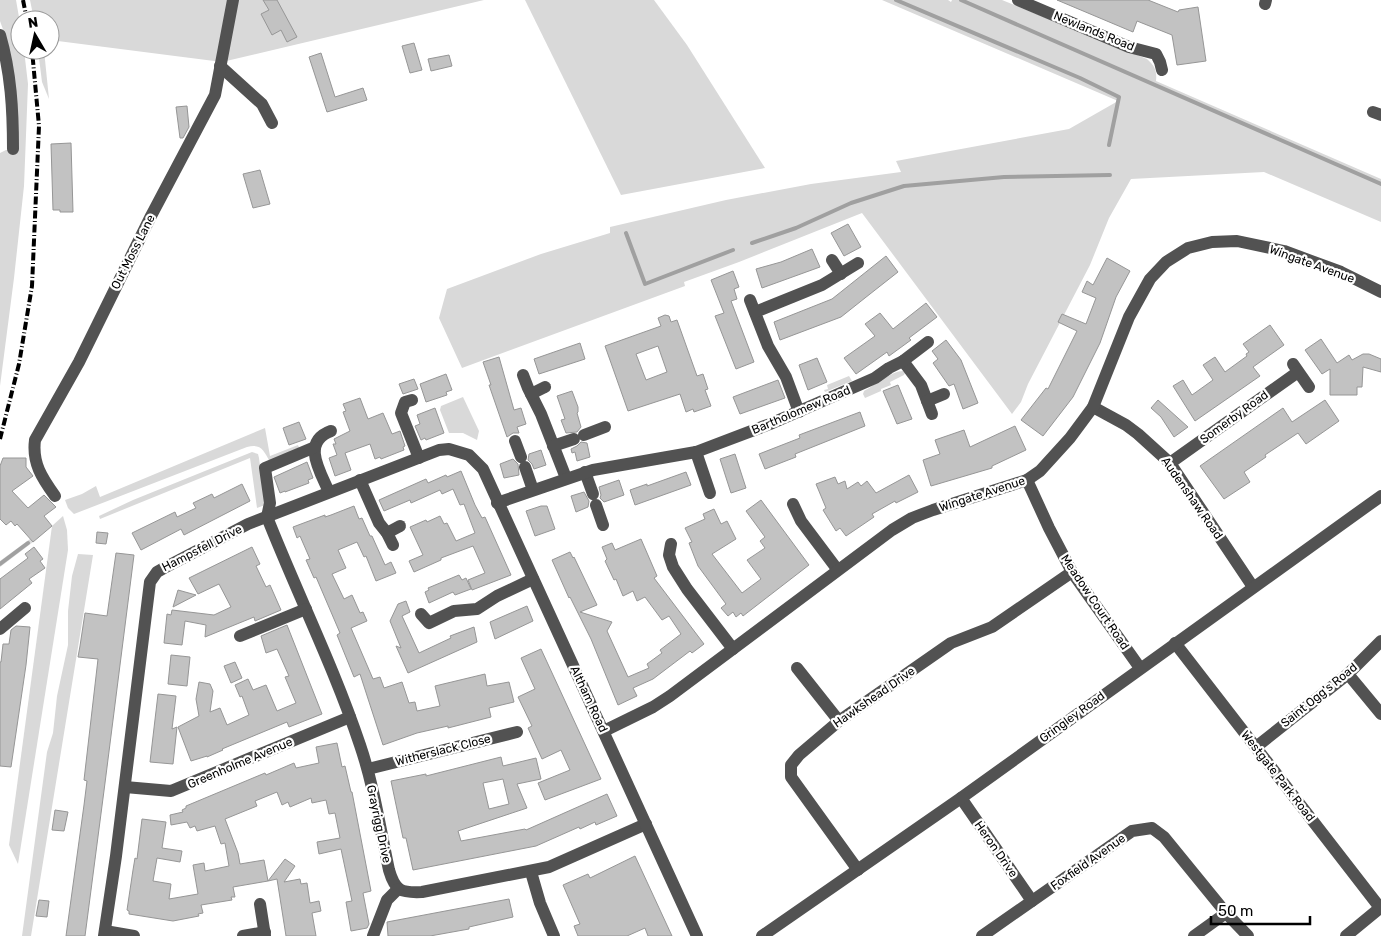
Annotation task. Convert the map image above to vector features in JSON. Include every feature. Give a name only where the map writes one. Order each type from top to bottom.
[{"type":"street","name":"Out Moss Lane","points":[[56,496],[38,470],[34,450],[35,440],[79,362],[151,216],[215,95],[233,0]]},
{"type":"street","name":"Newlands Road","points":[[1019,0],[1129,47],[1156,54],[1162,70]]},
{"type":"street","points":[[0,35],[7,58],[13,114],[13,149]]},
{"type":"street","points":[[220,66],[262,104],[272,123]]},
{"type":"street","name":"Wingate Avenue","points":[[604,731],[653,708],[838,569],[912,518],[1027,480],[1040,471],[1052,460],[1093,406],[1129,316],[1150,279],[1166,262],[1188,248],[1212,242],[1237,241],[1284,251],[1341,272],[1381,292]]},
{"type":"street","points":[[832,260],[841,274]]},
{"type":"street","points":[[799,412],[786,377],[768,346],[753,306],[822,285],[858,263]]},
{"type":"street","name":"Bartholomew Road","points":[[497,502],[585,472],[614,465],[696,452],[742,435],[860,385],[903,361],[928,342]]},
{"type":"street","points":[[903,361],[917,378],[932,414]]},
{"type":"street","name":"Somerby Road","points":[[1170,463],[1295,368],[1309,387]]},
{"type":"street","points":[[523,375],[541,414],[566,478]]},
{"type":"street","points":[[531,394],[545,387]]},
{"type":"street","points":[[927,401],[944,394]]},
{"type":"street","points":[[412,400],[405,402],[401,413],[418,458]]},
{"type":"street","name":"Audenshaw Road","points":[[1093,406],[1138,434],[1170,463],[1253,587]]},
{"type":"street","points":[[553,446],[605,427]]},
{"type":"street","points":[[328,492],[316,459],[315,447],[317,439],[322,434],[331,431]]},
{"type":"street","points":[[515,441],[533,490]]},
{"type":"street","points":[[267,517],[270,503],[265,468],[315,447]]},
{"type":"street","name":"Hampsfell Drive","points":[[105,934],[150,582],[153,576],[164,568],[248,524],[418,458],[448,449],[469,455],[478,463]]},
{"type":"street","points":[[696,452],[710,493]]},
{"type":"street","name":"Altham Road","points":[[478,463],[483,469],[697,936]]},
{"type":"street","points":[[585,472],[603,525]]},
{"type":"street","points":[[360,480],[380,524],[393,545]]},
{"type":"street","name":"Meadow Court Road","points":[[1027,480],[1072,572],[1140,668]]},
{"type":"street","name":"Gringley Road","points":[[762,936],[961,798],[1381,496]]},
{"type":"street","points":[[793,504],[801,521],[838,569]]},
{"type":"street","name":"Grayrigg Drive","points":[[267,517],[350,717],[368,769],[389,870],[392,880],[398,889]]},
{"type":"street","points":[[387,533],[400,526]]},
{"type":"street","points":[[671,544],[669,555],[672,567],[733,649]]},
{"type":"street","name":"Hawkshead Drive","points":[[858,870],[791,777],[791,765],[799,755],[839,721],[951,643],[992,627],[1072,572]]},
{"type":"street","points":[[431,637],[425,619],[454,610],[477,609],[497,596],[533,579]]},
{"type":"street","points":[[0,629],[25,608]]},
{"type":"street","points":[[240,636],[306,609]]},
{"type":"street","name":"Saint Ogg's Road","points":[[1256,747],[1348,674],[1381,641]]},
{"type":"street","name":"Westgate Park Road","points":[[1175,643],[1381,909]]},
{"type":"street","points":[[797,668],[839,721]]},
{"type":"street","points":[[1348,674],[1381,714]]},
{"type":"street","name":"Greenholme Avenue","points":[[125,787],[171,791],[350,717]]},
{"type":"street","name":"Witherslack Close","points":[[368,769],[517,732]]},
{"type":"street","name":"Heron Drive","points":[[961,798],[1032,901]]},
{"type":"street","points":[[373,936],[387,900],[398,889],[408,893],[422,892],[531,872],[549,867],[646,824]]},
{"type":"street","name":"Foxfield Avenue","points":[[982,936],[1132,831],[1152,828],[1164,837],[1226,913],[1248,936]]},
{"type":"street","points":[[531,872],[540,903],[554,936]]},
{"type":"street","points":[[243,936],[265,934],[260,904]]},
{"type":"street","points":[[1346,936],[1381,909]]},
{"type":"street","points":[[1194,936],[1226,913]]},
{"type":"street","points":[[105,934],[134,936]]},
{"type":"shaded area","points":[[0,0],[16,0],[18,10],[10,10],[10,60],[25,60],[28,84],[24,186],[0,386],[0,153],[6,150],[17,149],[5,35],[0,21]]},
{"type":"shaded area","points":[[30,0],[484,0],[222,62],[60,41],[60,10],[32,10]]},
{"type":"shaded area","points":[[525,0],[654,0],[687,45],[765,168],[621,195]]},
{"type":"shaded area","points":[[882,0],[948,0],[951,2],[952,0],[1002,0],[1147,59],[1155,69],[1156,81],[1381,179],[1381,222],[1264,172],[1131,179],[1109,218],[1090,265],[1028,384],[1021,402],[1012,414],[862,213],[684,282],[685,286],[462,368],[439,318],[447,289],[541,254],[610,233],[610,227],[726,200],[811,184],[901,172],[896,161],[1069,129],[1118,101]]},
{"type":"shaded area","points":[[39,60],[45,60],[49,99],[42,82]]},
{"type":"shaded area","points":[[903,371],[904,375],[890,382],[891,385],[865,398],[864,391],[889,376]]},
{"type":"shaded area","points":[[849,376],[852,381],[825,392],[824,390],[828,389],[827,385]]},
{"type":"shaded area","points":[[463,397],[479,431],[477,440],[463,433],[449,433],[440,410],[441,406]]},
{"type":"shaded area","points":[[265,428],[270,456],[298,445],[300,450],[270,462],[264,451],[259,447],[247,447],[74,514],[68,508],[65,500],[82,494],[96,486],[100,497]]},
{"type":"shaded area","points":[[252,452],[258,454],[259,458],[265,505],[257,508],[250,458],[100,519],[99,516],[133,500]]},
{"type":"shaded area","points":[[63,516],[67,530],[68,550],[18,864],[9,845],[52,526]]},
{"type":"shaded area","points":[[30,539],[33,542],[0,567],[0,561]]},
{"type":"shaded area","points":[[78,554],[93,555],[31,936],[22,936],[47,752],[53,733],[57,696],[68,645],[68,611],[72,576]]},
{"type":"building","points":[[263,0],[277,0],[297,37],[287,42],[281,30],[272,35],[261,14],[269,10]]},
{"type":"building","points":[[1057,0],[1148,0],[1178,12],[1179,10],[1198,7],[1206,61],[1177,65],[1172,35],[1137,21],[1133,32]]},
{"type":"building","points":[[414,43],[422,70],[410,73],[402,46]]},
{"type":"building","points":[[321,53],[335,97],[363,88],[367,100],[327,112],[309,57]]},
{"type":"building","points":[[449,55],[452,66],[431,71],[428,59]]},
{"type":"building","points":[[187,106],[189,127],[183,138],[180,138],[176,107]]},
{"type":"building","points":[[71,143],[73,212],[60,212],[60,210],[53,210],[51,144]]},
{"type":"building","points":[[260,170],[270,204],[253,208],[243,174]]},
{"type":"building","points":[[848,224],[861,247],[844,256],[831,233]]},
{"type":"building","points":[[812,249],[820,267],[762,288],[756,269],[781,262]]},
{"type":"building","points":[[886,256],[898,272],[841,317],[780,340],[774,322],[832,299]]},
{"type":"building","points":[[1107,258],[1130,271],[1116,297],[1100,343],[1073,397],[1043,436],[1021,420],[1046,388],[1048,389],[1077,331],[1058,322],[1062,314],[1086,324],[1096,298],[1082,292],[1087,281],[1093,285]]},
{"type":"building","points":[[733,271],[739,287],[734,289],[737,299],[731,301],[754,362],[736,369],[715,316],[724,313],[711,280]]},
{"type":"building","points":[[926,303],[937,317],[889,356],[887,352],[856,374],[844,358],[875,336],[865,324],[880,313],[893,329]]},
{"type":"building","points":[[665,315],[669,316],[671,322],[677,320],[697,376],[703,374],[708,389],[705,390],[711,406],[694,412],[693,409],[686,412],[680,394],[628,411],[605,346],[661,326],[658,318]],"holes":[[[658,346],[667,372],[646,380],[636,354]]]},
{"type":"building","points":[[1270,325],[1284,345],[1253,367],[1260,376],[1195,421],[1173,386],[1183,380],[1192,395],[1213,380],[1203,365],[1215,357],[1225,372],[1247,356],[1246,354],[1249,352],[1243,344]]},
{"type":"building","points":[[1321,339],[1337,363],[1349,355],[1352,360],[1363,354],[1369,354],[1381,359],[1381,372],[1363,367],[1362,387],[1357,387],[1357,395],[1330,395],[1330,369],[1322,374],[1305,350]]},
{"type":"building","points":[[946,340],[961,360],[978,403],[963,409],[954,384],[949,386],[933,363],[938,359],[932,351]]},
{"type":"building","points":[[580,343],[585,359],[539,374],[534,359]]},
{"type":"building","points":[[499,357],[514,410],[521,408],[526,424],[517,427],[519,433],[513,433],[507,437],[483,362]]},
{"type":"building","points":[[817,358],[827,382],[808,390],[799,365]]},
{"type":"building","points":[[446,374],[452,390],[446,392],[447,395],[426,402],[420,384]]},
{"type":"building","points":[[414,379],[418,389],[403,394],[399,384]]},
{"type":"building","points":[[778,380],[785,398],[740,414],[733,397]]},
{"type":"building","points":[[898,385],[912,419],[897,424],[883,391]]},
{"type":"building","points":[[572,391],[578,407],[577,413],[581,427],[577,432],[566,433],[561,420],[565,419],[557,396]]},
{"type":"building","points":[[360,398],[368,419],[383,413],[392,434],[400,431],[405,446],[403,447],[404,450],[381,459],[380,457],[375,459],[370,444],[345,453],[351,470],[335,476],[329,458],[337,455],[333,444],[336,444],[334,439],[350,431],[343,412],[346,411],[343,404]]},
{"type":"building","points":[[1158,400],[1188,427],[1174,437],[1161,417],[1151,408]]},
{"type":"building","points":[[1325,400],[1339,421],[1306,444],[1298,433],[1265,455],[1266,457],[1244,472],[1250,482],[1224,499],[1200,466],[1283,408],[1292,422]]},
{"type":"building","points":[[435,408],[444,433],[421,440],[415,426],[420,424],[417,415]]},
{"type":"building","points":[[860,412],[865,426],[795,454],[796,457],[765,469],[759,454],[800,438],[799,435]]},
{"type":"building","points":[[299,422],[306,439],[289,445],[283,428]]},
{"type":"building","points":[[1015,426],[1026,450],[992,466],[992,468],[931,486],[923,460],[940,454],[935,440],[964,430],[970,447]]},
{"type":"building","points":[[581,442],[587,443],[590,457],[577,461],[575,452],[572,453],[571,449]]},
{"type":"building","points":[[541,450],[546,465],[534,469],[528,460],[529,454]]},
{"type":"building","points":[[735,454],[746,488],[731,493],[720,459]]},
{"type":"building","points":[[3,458],[26,458],[26,467],[33,476],[12,491],[28,508],[44,495],[56,507],[44,516],[52,526],[33,542],[17,524],[15,526],[11,521],[6,525],[0,519],[0,466]]},
{"type":"building","points":[[513,459],[518,464],[519,475],[504,478],[500,464]]},
{"type":"building","points":[[307,462],[313,478],[308,480],[309,483],[280,493],[274,477]]},
{"type":"building","points":[[461,471],[475,505],[482,518],[485,517],[511,575],[472,590],[468,580],[485,573],[473,546],[441,558],[441,560],[414,572],[409,561],[423,555],[410,527],[426,520],[427,522],[440,516],[444,524],[447,523],[456,541],[475,533],[464,504],[460,505],[453,489],[442,494],[440,490],[411,503],[410,500],[384,511],[379,500],[426,479],[428,483]]},
{"type":"building","points":[[686,472],[691,485],[635,505],[630,490]]},
{"type":"building","points":[[909,475],[918,492],[896,503],[895,501],[872,514],[874,517],[846,536],[840,528],[836,531],[823,510],[826,508],[816,484],[835,477],[838,484],[845,481],[847,489],[858,482],[861,486],[867,481],[876,493]]},
{"type":"building","points":[[619,480],[624,495],[604,502],[600,498],[599,487]]},
{"type":"building","points":[[242,484],[250,501],[184,535],[181,529],[141,550],[132,533],[175,512],[177,517],[196,508],[193,503],[212,494],[214,498]]},
{"type":"building","points":[[584,492],[589,501],[588,507],[576,512],[571,496]]},
{"type":"building","points":[[761,500],[809,565],[743,616],[741,613],[736,617],[733,612],[728,616],[721,608],[726,604],[698,566],[689,543],[692,542],[685,528],[705,519],[703,514],[714,509],[721,524],[727,521],[736,539],[712,554],[742,593],[761,579],[747,560],[765,548],[760,541],[765,537],[746,511]]},
{"type":"building","points":[[354,506],[359,519],[362,518],[370,536],[372,536],[385,565],[391,562],[396,573],[376,581],[366,556],[364,557],[357,542],[338,550],[346,568],[332,574],[344,599],[352,595],[360,613],[363,612],[367,621],[351,628],[373,679],[380,677],[384,688],[402,682],[409,703],[415,702],[417,711],[440,706],[435,686],[485,674],[487,686],[509,682],[514,702],[489,708],[491,717],[448,728],[448,726],[417,733],[383,745],[360,674],[354,677],[337,635],[340,633],[316,577],[314,578],[306,560],[310,559],[300,536],[297,538],[293,527]]},
{"type":"building","points":[[547,506],[555,529],[535,536],[526,511]]},
{"type":"building","points":[[97,532],[108,533],[106,544],[96,543]]},
{"type":"building","points":[[641,539],[657,576],[654,578],[704,644],[692,653],[690,651],[653,679],[633,688],[637,696],[618,705],[591,639],[569,598],[552,560],[570,552],[574,557],[597,605],[580,612],[612,622],[607,631],[628,677],[649,668],[647,664],[662,653],[660,650],[681,634],[669,616],[662,620],[645,597],[637,601],[633,591],[623,596],[616,579],[614,580],[605,561],[607,559],[602,547],[612,543],[615,550]]},
{"type":"building","points":[[34,547],[43,559],[40,561],[45,568],[29,579],[32,583],[0,609],[0,579],[28,558],[25,554]]},
{"type":"building","points":[[252,547],[260,564],[256,566],[266,587],[270,585],[281,610],[255,621],[254,617],[205,637],[206,625],[185,621],[182,645],[164,643],[167,614],[171,615],[172,610],[214,615],[231,607],[219,584],[198,594],[189,578]]},
{"type":"building","points":[[116,553],[134,555],[105,783],[85,936],[66,936],[87,781],[84,780],[98,659],[78,657],[85,613],[107,616]]},
{"type":"building","points":[[459,575],[462,580],[466,578],[471,589],[455,595],[453,592],[429,603],[425,592],[429,590],[428,588]]},
{"type":"building","points":[[178,590],[196,595],[173,607]]},
{"type":"building","points":[[406,601],[410,612],[402,616],[419,653],[451,638],[450,636],[474,627],[477,642],[408,673],[396,646],[401,648],[390,621],[398,604]]},
{"type":"building","points":[[527,606],[533,621],[495,639],[490,622]]},
{"type":"building","points":[[287,625],[322,714],[289,727],[287,722],[207,757],[191,761],[178,727],[199,716],[196,699],[199,682],[210,684],[213,691],[210,712],[220,708],[227,725],[249,715],[242,696],[240,697],[235,685],[248,679],[253,690],[266,685],[277,711],[296,703],[285,677],[289,676],[277,649],[266,653],[261,636]]},
{"type":"building","points":[[16,626],[30,627],[11,767],[0,766],[0,662],[3,644],[9,644],[11,630]]},
{"type":"building","points":[[541,649],[601,779],[545,800],[538,783],[570,770],[561,750],[542,759],[528,728],[532,726],[518,697],[535,689],[521,658]]},
{"type":"building","points":[[171,655],[190,657],[187,686],[168,684]]},
{"type":"building","points":[[235,662],[242,678],[231,683],[224,666]]},
{"type":"building","points":[[158,694],[176,696],[172,729],[177,727],[173,764],[150,762]]},
{"type":"building","points":[[337,743],[342,767],[345,766],[352,792],[371,891],[363,893],[369,924],[367,928],[351,931],[346,902],[352,901],[341,849],[319,854],[317,842],[340,838],[335,813],[329,814],[326,800],[312,803],[311,798],[290,807],[288,802],[282,805],[277,792],[255,801],[257,806],[225,819],[238,853],[240,864],[264,860],[268,881],[233,887],[235,897],[231,897],[232,900],[201,905],[203,913],[198,914],[199,916],[173,921],[129,914],[127,910],[135,858],[137,859],[142,819],[166,822],[162,848],[182,851],[180,862],[157,858],[153,881],[171,884],[169,899],[198,894],[193,865],[204,863],[205,871],[229,866],[225,843],[221,844],[215,826],[197,831],[195,826],[190,828],[187,822],[171,825],[170,815],[183,812],[182,810],[186,806],[265,773],[266,775],[294,763],[296,768],[319,763],[316,747]]},
{"type":"building","points":[[501,757],[503,766],[536,758],[541,779],[517,784],[527,808],[458,831],[461,841],[526,830],[607,794],[617,816],[596,825],[595,822],[580,829],[579,827],[536,846],[413,870],[406,838],[403,838],[391,781],[426,774],[426,776]],"holes":[[[503,779],[509,804],[489,809],[483,783]]]},
{"type":"building","points":[[55,810],[68,812],[64,831],[52,830]]},
{"type":"building","points":[[635,856],[672,936],[648,936],[645,928],[627,936],[578,936],[574,926],[580,924],[563,885],[588,874],[590,878]]},
{"type":"building","points":[[285,859],[295,866],[284,882],[300,879],[301,884],[307,883],[310,903],[319,901],[321,911],[312,913],[316,936],[286,936],[277,879],[268,881]]},
{"type":"building","points":[[509,899],[513,917],[469,927],[469,929],[430,936],[388,936],[387,922]]},
{"type":"building","points":[[39,900],[49,901],[47,917],[36,916]]},
{"type":"waterway","points":[[896,0],[1080,78],[1119,97],[1109,145]]},
{"type":"waterway","points":[[961,0],[1381,184]]},
{"type":"waterway","points":[[752,243],[796,228],[851,203],[904,186],[1004,177],[1110,175]]},
{"type":"waterway","points":[[626,233],[645,284],[733,250]]},
{"type":"waterway","points":[[0,564],[28,543]]},
{"type":"railway","points":[[23,0],[25,10]]},
{"type":"railway","points":[[0,439],[19,364],[32,286],[39,126],[33,60]]}]
